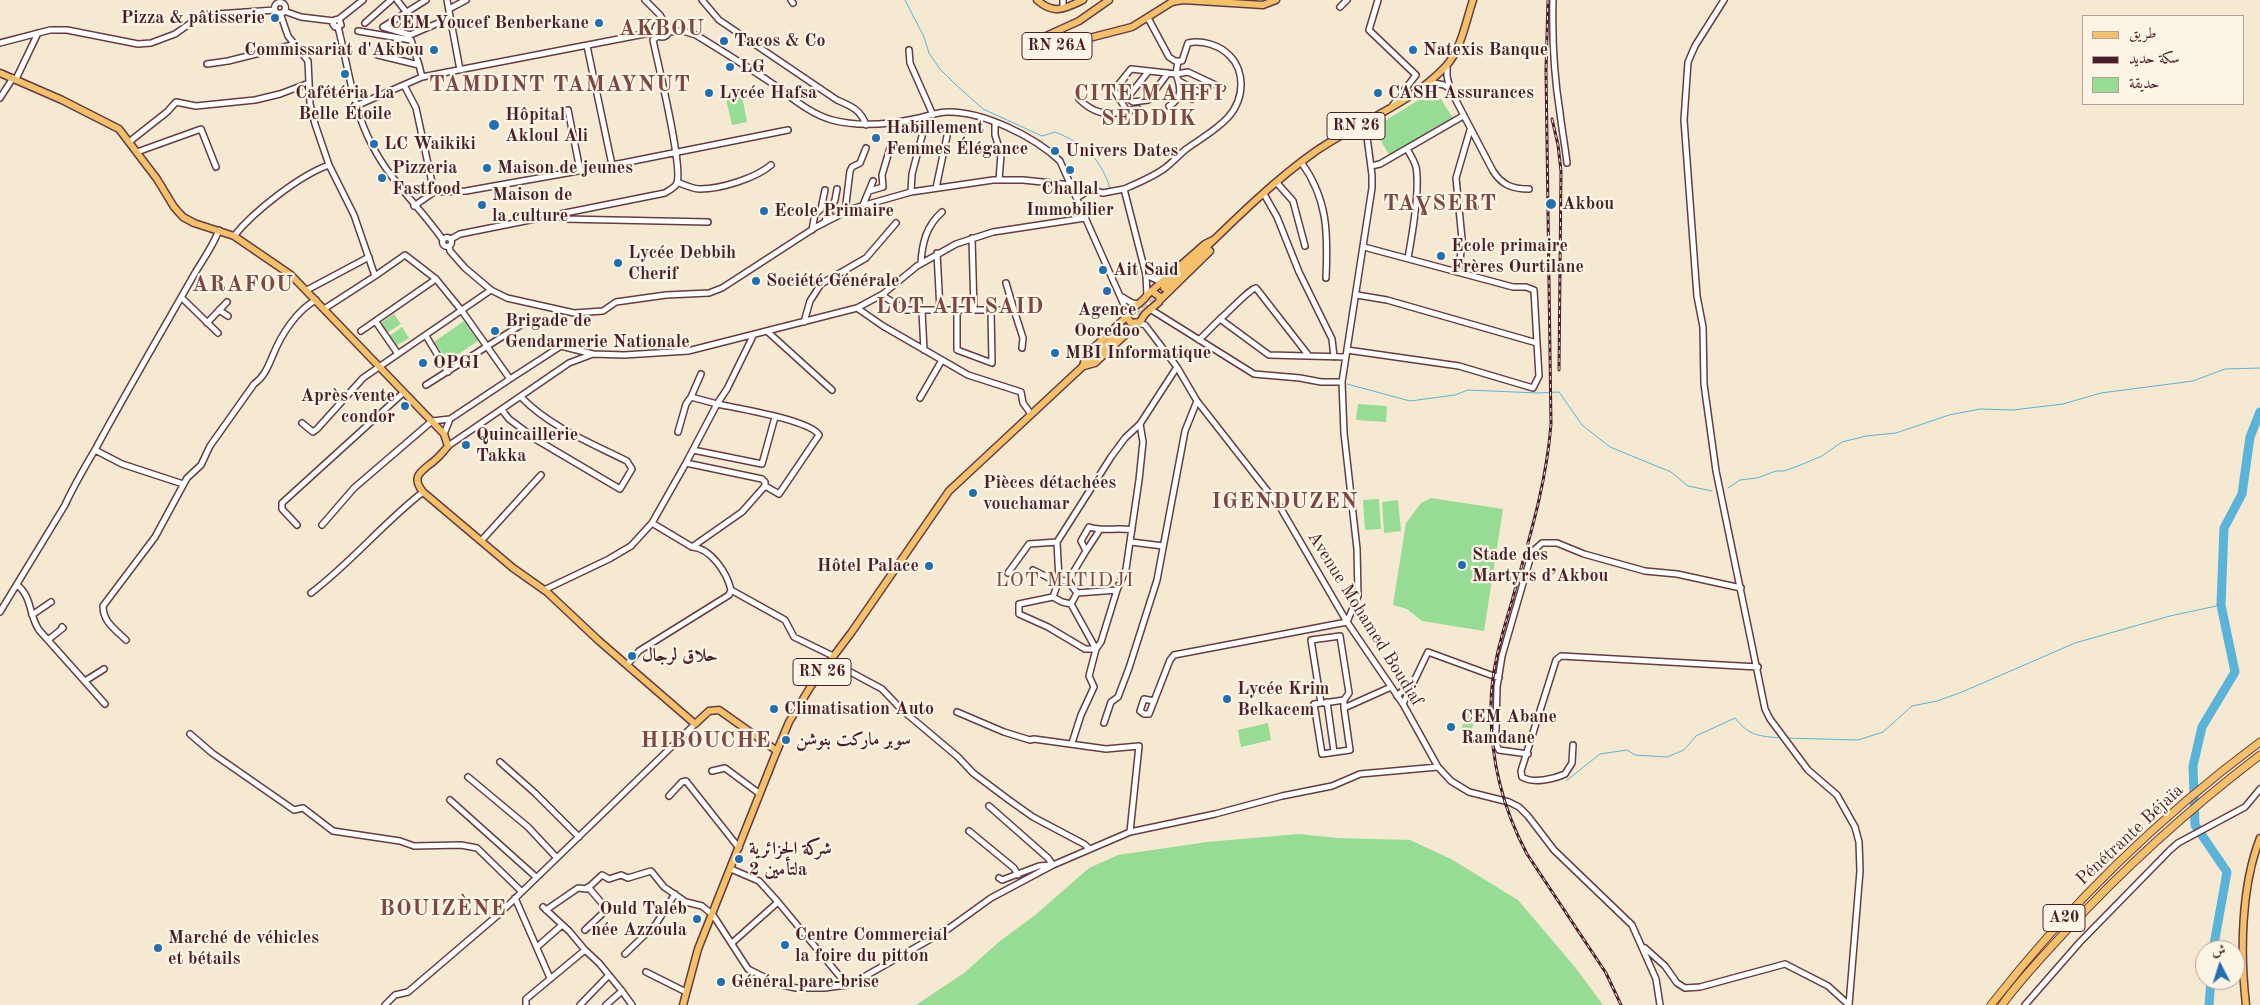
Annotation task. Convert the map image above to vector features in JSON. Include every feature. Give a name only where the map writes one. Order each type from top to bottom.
[{"type":"highway","name":"Pénétrante Béjaïa","points":[[1990,1005],[2068,914],[2145,838],[2201,789],[2260,742]]},
{"type":"highway","name":"Pénétrante Béjaïa","points":[[2002,1005],[2071,926],[2153,844],[2202,800],[2260,755]]},
{"type":"main road","name":"RN 26A","points":[[1037,0],[1049,9],[1063,8],[1083,0]]},
{"type":"main road","name":"RN 26A","points":[[1109,0],[1079,21],[1046,36],[1043,40],[1045,45],[1054,47],[1118,32],[1148,18],[1172,1],[1184,0],[1263,6],[1276,0]]},
{"type":"main road","name":"RN 26","points":[[1164,288],[1301,162],[1429,82],[1447,65],[1458,44],[1473,0]]},
{"type":"main road","points":[[0,73],[119,129],[183,217],[194,223],[234,236],[291,275],[444,434],[448,446],[417,478],[418,486],[423,492],[481,541],[544,590],[695,724],[709,711],[719,710],[777,751]]},
{"type":"main road","name":"RN 26","points":[[1083,366],[1086,355],[1128,314],[1205,244],[1216,239]]},
{"type":"main road","name":"RN 26","points":[[1083,366],[1095,363],[1142,324],[1144,316],[1150,309],[1211,250],[1216,239]]},
{"type":"main road","points":[[1150,293],[1156,292],[1160,300]]},
{"type":"main road","points":[[1128,314],[1130,322],[1142,324]]},
{"type":"main road","name":"RN 26","points":[[683,1005],[698,949],[788,722],[948,491],[1124,328]]},
{"type":"main road","points":[[2246,1005],[2243,968],[2246,905],[2251,865],[2260,838]]},
{"type":"street","points":[[337,20],[362,0]]},
{"type":"street","points":[[365,23],[391,0]]},
{"type":"street","points":[[397,0],[407,13]]},
{"type":"street","points":[[426,0],[383,27],[410,35],[450,18]]},
{"type":"street","points":[[447,0],[460,70]]},
{"type":"street","points":[[448,9],[466,0]]},
{"type":"street","points":[[645,0],[660,15],[667,25],[669,32]]},
{"type":"street","points":[[702,0],[720,20],[837,100],[857,109],[863,115],[866,125]]},
{"type":"street","points":[[1063,8],[1064,0]]},
{"type":"street","points":[[1340,7],[1347,0]]},
{"type":"street","points":[[1378,0],[1369,30],[1416,75],[1393,105]]},
{"type":"street","points":[[1553,0],[1553,44],[1559,111],[1565,138],[1567,163]]},
{"type":"street","points":[[1724,0],[1695,46],[1688,62],[1684,120],[1697,296],[1703,327],[1704,384],[1716,470],[1758,667],[1765,709],[1770,719],[1808,770],[1837,795],[1857,835],[1860,856],[1859,890],[1849,1005]]},
{"type":"street","points":[[275,10],[275,5],[282,1],[285,6],[282,12],[288,36],[308,61],[310,104],[315,124],[329,165],[354,215],[375,276]]},
{"type":"street","points":[[0,43],[38,32],[66,30],[138,44],[163,39],[202,15],[275,10],[300,17],[337,20],[342,24],[338,27],[358,105],[371,144],[387,171],[443,240],[445,245],[449,246]]},
{"type":"street","points":[[664,22],[656,26],[656,34],[653,40],[676,152],[677,182],[665,193],[460,234],[451,239],[450,252],[465,268],[491,290],[516,301],[574,314],[603,311],[616,302],[666,295],[709,293],[722,288],[812,230],[845,212],[910,192],[999,180],[1023,180],[1071,185],[1104,193],[1124,188],[1164,169],[1183,151],[1217,129],[1236,107],[1241,94],[1241,81],[1238,69],[1226,52],[1218,47],[1193,42],[1188,43],[1186,55],[1182,61],[1178,61],[1169,57],[1148,18]]},
{"type":"street","points":[[358,31],[411,40],[422,77]]},
{"type":"street","points":[[0,98],[14,79],[38,32]]},
{"type":"street","points":[[358,105],[422,77],[656,34],[665,36],[669,32],[683,32],[696,36],[806,108],[829,119],[854,125],[866,125],[914,120],[946,112],[968,114],[995,122],[1046,147],[1060,161],[1128,314]]},
{"type":"street","points":[[207,64],[228,61],[296,44]]},
{"type":"street","points":[[587,46],[612,165]]},
{"type":"street","points":[[909,50],[910,63],[933,115]]},
{"type":"street","points":[[378,55],[419,65]]},
{"type":"street","points":[[1170,106],[1179,104],[1181,93],[1176,74],[1178,61]]},
{"type":"street","points":[[1447,65],[1450,89],[1482,153],[1500,181],[1507,186],[1529,188]]},
{"type":"street","points":[[1127,111],[1114,90],[1131,69],[1176,74],[1188,72],[1222,88]]},
{"type":"street","points":[[1127,98],[1148,72]]},
{"type":"street","points":[[1118,98],[1127,98],[1133,102],[1148,100],[1168,73]]},
{"type":"street","points":[[1179,81],[1183,81],[1197,91]]},
{"type":"street","points":[[1429,82],[1444,85],[1450,89]]},
{"type":"street","points":[[129,142],[167,112],[176,102],[196,106],[255,100],[309,84]]},
{"type":"street","points":[[404,85],[416,108],[434,192]]},
{"type":"street","points":[[1180,89],[1192,99]]},
{"type":"street","points":[[1079,99],[1095,112],[1103,114],[1138,109]]},
{"type":"street","points":[[568,110],[576,140],[580,170]]},
{"type":"street","points":[[1371,166],[1380,164],[1463,116]]},
{"type":"street","points":[[995,122],[1001,154],[999,180]]},
{"type":"street","points":[[1154,701],[1170,660],[1174,655],[1347,622],[1358,596],[1357,559],[1345,441],[1342,382],[1357,295],[1372,188],[1365,122]]},
{"type":"street","points":[[137,152],[201,129],[216,166]]},
{"type":"street","points":[[414,206],[434,192],[466,191],[612,165],[788,130]]},
{"type":"street","points":[[1459,272],[1462,239],[1456,178],[1470,130]]},
{"type":"street","points":[[910,192],[912,174],[922,136]]},
{"type":"street","points":[[936,188],[947,136]]},
{"type":"street","points":[[845,212],[850,171],[852,167],[860,163],[866,148]]},
{"type":"street","points":[[869,191],[883,187],[882,175],[890,148]]},
{"type":"street","points":[[1407,149],[1416,165],[1417,175],[1413,234],[1408,258]]},
{"type":"street","points":[[1301,162],[1318,190],[1325,216],[1326,278]]},
{"type":"street","points":[[234,236],[241,227],[291,185],[316,170],[329,165]]},
{"type":"street","points":[[677,182],[700,189],[751,178],[771,166]]},
{"type":"street","points":[[863,205],[873,182]]},
{"type":"street","points":[[1277,183],[1293,202],[1305,246]]},
{"type":"street","points":[[1124,188],[1150,293]]},
{"type":"street","points":[[824,223],[837,189]]},
{"type":"street","points":[[1077,198],[1091,189]]},
{"type":"street","points":[[812,230],[815,214],[821,209],[825,190]]},
{"type":"street","points":[[1264,194],[1277,217],[1299,272],[1332,339],[1334,356]]},
{"type":"street","points":[[921,263],[924,238],[935,218],[942,212]]},
{"type":"street","points":[[556,215],[564,219],[708,222]]},
{"type":"street","points":[[322,525],[354,488],[432,421],[450,419],[561,346],[593,354],[624,355],[688,351],[753,336],[857,308],[883,294],[921,263],[972,238],[993,232],[1085,218]]},
{"type":"street","points":[[804,322],[810,301],[821,284],[866,258],[896,223]]},
{"type":"street","points":[[0,612],[65,505],[73,486],[95,450],[126,391],[210,250],[219,230]]},
{"type":"street","points":[[443,240],[446,237],[451,239]]},
{"type":"street","points":[[972,238],[974,310]]},
{"type":"street","points":[[1348,350],[1459,366],[1533,388],[1539,376],[1534,290],[1526,287],[1513,287],[1364,247]]},
{"type":"street","points":[[938,253],[940,310]]},
{"type":"street","points":[[324,308],[405,255],[436,279],[488,346],[510,379]]},
{"type":"street","points":[[307,290],[368,257]]},
{"type":"street","points":[[1146,275],[1157,280],[1183,264]]},
{"type":"street","points":[[361,331],[436,279]]},
{"type":"street","points":[[1006,282],[1023,338],[1022,348]]},
{"type":"street","points":[[1199,340],[1235,307],[1250,290],[1256,288],[1310,356]]},
{"type":"street","points":[[302,423],[313,432],[318,429],[363,378],[491,290]]},
{"type":"street","points":[[883,294],[886,298],[906,310],[1014,310]]},
{"type":"street","points":[[1357,295],[1396,302],[1538,343]]},
{"type":"street","points":[[1122,297],[1132,303],[1141,304]]},
{"type":"street","points":[[182,298],[218,333]]},
{"type":"street","points":[[126,640],[106,621],[103,616],[102,606],[155,537],[183,484],[201,465],[210,446],[254,384],[260,379],[304,306],[316,300]]},
{"type":"street","points":[[1158,314],[1160,300]]},
{"type":"street","points":[[208,324],[227,302]]},
{"type":"street","points":[[857,308],[883,326],[968,375],[1021,392],[1023,403],[1032,414]]},
{"type":"street","points":[[1150,309],[1254,374],[1300,378],[1320,382],[1342,382]]},
{"type":"street","points":[[219,310],[228,316]]},
{"type":"street","points":[[957,310],[958,350],[992,363],[991,310]]},
{"type":"street","points":[[922,311],[924,350]]},
{"type":"street","points":[[1220,319],[1269,355],[1334,356],[1346,358]]},
{"type":"street","points":[[426,385],[527,321]]},
{"type":"street","points":[[376,322],[398,354]]},
{"type":"street","name":"Avenue Mohamed Boudiaf","points":[[1142,324],[1177,367],[1197,401],[1272,494],[1347,622],[1403,704],[1438,767],[1451,781],[1464,789],[1479,795],[1509,802],[1524,811],[1549,846],[1632,925],[1656,978],[1660,1005]]},
{"type":"street","points":[[768,332],[832,390]]},
{"type":"street","points":[[426,336],[448,372]]},
{"type":"street","points":[[544,590],[609,560],[631,546],[652,523],[727,389],[753,336]]},
{"type":"street","points":[[448,446],[569,363],[593,354]]},
{"type":"street","points":[[920,398],[942,360]]},
{"type":"street","points":[[1053,597],[1058,581],[1057,542],[1111,456],[1125,438],[1140,424],[1177,367]]},
{"type":"street","points":[[678,432],[686,404],[701,374]]},
{"type":"street","points":[[297,525],[282,509],[282,503],[403,393]]},
{"type":"street","points":[[502,410],[509,419],[536,440],[620,489],[632,469],[628,461],[548,420],[535,412],[521,397]]},
{"type":"street","points":[[691,397],[802,424],[817,432],[818,435],[779,494],[765,486]]},
{"type":"street","points":[[1104,723],[1111,702],[1118,697],[1129,668],[1157,580],[1186,431],[1197,401]]},
{"type":"street","points":[[693,450],[762,464],[775,417]]},
{"type":"street","points":[[444,434],[450,419]]},
{"type":"street","points":[[1072,744],[1081,715],[1094,687],[1089,676],[1096,649],[1101,642],[1117,590],[1126,569],[1141,461],[1142,442],[1140,424]]},
{"type":"street","points":[[95,450],[122,464],[183,484]]},
{"type":"street","points":[[686,463],[762,479],[766,482],[765,486],[742,512],[692,547]]},
{"type":"street","points":[[481,541],[541,475]]},
{"type":"street","points":[[312,593],[338,573],[400,511],[423,492]]},
{"type":"street","points":[[652,523],[692,547],[697,547],[717,563],[724,572],[731,590],[785,620],[794,637],[882,689],[901,709],[974,773],[1033,817],[1090,849]]},
{"type":"street","points":[[1086,551],[1081,541],[1089,527],[1099,531],[1118,528],[1132,530]]},
{"type":"street","points":[[1068,581],[1099,531]]},
{"type":"street","points":[[1008,573],[1029,544],[1057,542]]},
{"type":"street","points":[[1131,542],[1163,546]]},
{"type":"street","points":[[1528,754],[1500,751],[1496,746],[1499,678],[1502,656],[1532,552],[1542,543],[1557,543],[1584,554],[1645,570],[1669,575],[1676,574],[1741,588]]},
{"type":"street","points":[[1033,570],[1058,581],[1068,581]]},
{"type":"street","points":[[1068,581],[1076,593]]},
{"type":"street","points":[[17,585],[28,599],[34,624],[105,704]]},
{"type":"street","points":[[627,665],[639,651],[722,600],[731,590]]},
{"type":"street","points":[[1076,593],[1117,590]]},
{"type":"street","points":[[1071,604],[1076,593]]},
{"type":"street","points":[[1053,597],[1071,604],[1096,649],[1085,649],[1048,627],[1019,614],[1019,604],[1053,597]]},
{"type":"street","points":[[32,615],[51,602]]},
{"type":"street","points":[[48,640],[62,627]]},
{"type":"street","points":[[1334,752],[1324,703],[1311,640],[1340,636],[1349,693],[1344,700],[1344,708],[1350,750],[1322,754],[1314,704],[1324,703],[1344,700]]},
{"type":"street","points":[[1403,704],[1426,653],[1432,652],[1499,678]]},
{"type":"street","points":[[1573,745],[1570,768],[1565,774],[1556,778],[1528,779],[1522,777],[1521,771],[1528,754],[1556,660],[1561,656],[1758,667]]},
{"type":"street","points":[[85,681],[104,669]]},
{"type":"street","points":[[1397,696],[1413,681]]},
{"type":"street","points":[[1344,708],[1391,687]]},
{"type":"street","points":[[957,712],[1004,732],[1030,740],[1106,749],[1139,746],[1130,832]]},
{"type":"street","points":[[385,1005],[395,995],[408,992],[498,916],[521,891],[695,724]]},
{"type":"street","points":[[190,734],[200,744],[246,778],[294,810],[303,808],[333,832],[400,841],[414,846],[477,848],[521,891]]},
{"type":"street","points":[[500,762],[536,793],[579,836]]},
{"type":"street","points":[[632,1005],[609,975],[562,925],[544,909],[578,888],[585,890],[602,875],[609,879],[621,875],[628,878],[649,870],[664,886],[686,902],[702,906],[713,915],[732,943],[743,964],[748,969],[778,984],[796,988],[824,988],[848,985],[948,929],[991,898],[1053,865],[1130,832],[1332,786],[1360,774],[1438,767]]},
{"type":"street","points":[[712,771],[725,768],[760,794]]},
{"type":"street","points":[[468,777],[528,827],[556,857]]},
{"type":"street","points":[[668,796],[682,782],[686,781],[739,848]]},
{"type":"street","points":[[2025,1005],[2074,949],[2170,850],[2245,806],[2260,788]]},
{"type":"street","points":[[450,800],[536,877]]},
{"type":"street","points":[[989,806],[1048,858],[1053,865]]},
{"type":"street","points":[[969,831],[1014,868],[1018,875]]},
{"type":"street","points":[[999,878],[1002,880],[1039,866],[1053,865]]},
{"type":"street","points":[[731,869],[759,881],[848,985]]},
{"type":"street","points":[[585,930],[605,910],[604,904],[588,887]]},
{"type":"street","points":[[625,954],[656,924],[675,894]]},
{"type":"street","points":[[515,898],[550,978]]},
{"type":"street","points":[[732,943],[778,902]]},
{"type":"street","points":[[537,948],[562,925]]},
{"type":"street","points":[[1642,946],[1665,966],[1683,988],[1700,987],[1785,964],[1828,986],[1849,1005]]},
{"type":"street","points":[[526,1005],[526,999],[584,950]]},
{"type":"street","points":[[646,972],[686,992]]},
{"type":"street","points":[[580,1005],[609,975]]},
{"type":"street","points":[[606,1005],[622,991]]},
{"type":"green space","points":[[1435,90],[1453,118],[1390,156],[1373,128]]},
{"type":"green space","points":[[742,96],[747,122],[732,125],[726,99]]},
{"type":"green space","points":[[394,314],[401,324],[387,333],[381,323]]},
{"type":"green space","points":[[464,321],[478,341],[448,361],[434,342]]},
{"type":"green space","points":[[402,327],[409,338],[396,346],[389,336]]},
{"type":"green space","points":[[1358,404],[1387,406],[1386,422],[1356,420]]},
{"type":"green space","points":[[1431,498],[1503,509],[1484,631],[1422,621],[1407,609],[1393,605],[1406,523],[1421,503]]},
{"type":"green space","points":[[1379,499],[1381,529],[1365,530],[1363,500]]},
{"type":"green space","points":[[1398,500],[1401,531],[1384,533],[1382,502]]},
{"type":"green space","points":[[1469,711],[1477,715],[1470,733],[1461,729]]},
{"type":"green space","points":[[1268,723],[1271,740],[1241,747],[1238,730]]},
{"type":"green space","points":[[1299,834],[1337,838],[1410,840],[1451,859],[1518,900],[1575,967],[1603,1005],[916,1005],[964,973],[1089,868],[1118,855],[1207,842]]},
{"type":"waterway","points":[[905,0],[924,37],[929,53],[940,69],[955,84],[983,109],[1042,136],[1055,132],[1083,147],[1096,160],[1110,188]]},
{"type":"waterway","points":[[1728,488],[1740,480],[1757,478],[1798,466],[1822,456],[1842,442],[1866,436],[1896,433],[1949,415],[1980,409],[2013,410],[2063,404],[2101,393],[2193,381],[2225,369],[2260,368]]},
{"type":"waterway","points":[[1347,384],[1410,401],[1455,395],[1468,390],[1559,392],[1582,425],[1610,447],[1671,472],[1688,486],[1712,491]]},
{"type":"waterway","points":[[2215,940],[2227,872],[2195,825],[2193,766],[2202,727],[2235,672],[2221,605],[2224,528],[2242,494],[2250,437],[2260,412]]},
{"type":"waterway","points":[[1786,738],[1858,740],[1883,732],[1912,706],[1937,701],[1962,692],[2075,643],[2170,616],[2221,605]]},
{"type":"waterway","points":[[1566,781],[1600,754],[1627,750],[1635,755],[1667,757],[1684,750],[1696,736],[1735,718],[1751,732],[1767,737],[1782,738]]},
{"type":"waterway","points":[[2209,1005],[2210,990]]},
{"type":"tunnel","points":[[1124,328],[1164,288]]},
{"type":"railway","points":[[1548,0],[1546,70],[1551,424],[1549,447],[1536,514],[1495,665],[1491,692],[1491,725],[1499,782],[1518,836],[1527,854],[1606,973],[1621,1005]]},
{"type":"railway","points":[[1552,119],[1561,171],[1559,370]]},
{"type":"place","name":"Pizza & pâtisserie","points":[[275,18]]},
{"type":"place","name":"CEM Youcef Benberkane","points":[[599,23]]},
{"type":"place","name":"Tacos & Co","points":[[724,41]]},
{"type":"place","name":"Commissariat d'Akbou","points":[[434,50]]},
{"type":"place","name":"Natexis Banque","points":[[1413,50]]},
{"type":"place","name":"LG","points":[[730,67]]},
{"type":"place","name":"Cafétéria La Belle Étoile","points":[[345,74]]},
{"type":"place","name":"Lycée Hafsa","points":[[709,93]]},
{"type":"place","name":"CASH Assurances","points":[[1378,93]]},
{"type":"place","name":"Hôpital Akloul Ali","points":[[494,125]]},
{"type":"place","name":"Habillement Femmes Élégance","points":[[876,138]]},
{"type":"place","name":"LC Waikiki","points":[[374,144]]},
{"type":"place","name":"Univers Dates","points":[[1055,151]]},
{"type":"place","name":"Maison de jeunes","points":[[487,168]]},
{"type":"place","name":"Challal Immobilier","points":[[1070,170]]},
{"type":"place","name":"Pizzeria Fastfood","points":[[382,178]]},
{"type":"place","name":"Akbou","points":[[1551,204]]},
{"type":"place","name":"Maison de la culture","points":[[482,205]]},
{"type":"place","name":"Ecole Primaire","points":[[764,211]]},
{"type":"place","name":"Ecole primaire Frères Ourtilane","points":[[1441,256]]},
{"type":"place","name":"Lycée Debbih Cherif","points":[[618,263]]},
{"type":"place","name":"Ait Said","points":[[1103,270]]},
{"type":"place","name":"Société Générale","points":[[756,281]]},
{"type":"place","name":"Agence Ooredoo","points":[[1107,291]]},
{"type":"place","name":"Brigade de Gendarmerie Nationale","points":[[495,331]]},
{"type":"place","name":"MBI Informatique","points":[[1055,353]]},
{"type":"place","name":"OPGI","points":[[423,363]]},
{"type":"place","name":"Après vente condor","points":[[405,406]]},
{"type":"place","name":"Quincaillerie Takka","points":[[466,445]]},
{"type":"place","name":"Pièces détachées vouchamar","points":[[973,493]]},
{"type":"place","name":"Stade des Martyrs d’Akbou","points":[[1462,565]]},
{"type":"place","name":"Hôtel Palace","points":[[929,566]]},
{"type":"place","name":"حلاق لرجال","points":[[632,656]]},
{"type":"place","name":"Lycée Krim Belkacem","points":[[1227,699]]},
{"type":"place","name":"Climatisation Auto","points":[[774,709]]},
{"type":"place","name":"CEM Abane Ramdane","points":[[1451,727]]},
{"type":"place","name":"سوبر ماركت بنوشن","points":[[786,740]]},
{"type":"place","name":"شركة الجزائرية لتأمين 2a","points":[[739,859]]},
{"type":"place","name":"Ould Taleb née Azzoula","points":[[697,919]]},
{"type":"place","name":"Centre Commercial la foire du pitton","points":[[785,945]]},
{"type":"place","name":"Marché de véhicles et bétails","points":[[158,948]]},
{"type":"place","name":"Général pare-brise","points":[[721,982]]},
{"type":"district","name":"AKBOU","points":[[662,29]]},
{"type":"district","name":"TAMDINT TAMAYNUT","points":[[560,85]]},
{"type":"district","name":"CITÉ MAHFI SEDDIK","points":[[1149,106]]},
{"type":"district","name":"TAƔSERT","points":[[1440,204]]},
{"type":"district","name":"ARAFOU","points":[[243,285]]},
{"type":"district","name":"LOT AIT SAID","points":[[960,307]]},
{"type":"district","name":"IGENDUZEN","points":[[1285,502]]},
{"type":"district","name":"LOT MITIDJI","points":[[1065,581]]},
{"type":"district","name":"HIBOUCHE","points":[[706,741]]},
{"type":"district","name":"BOUIZÈNE","points":[[443,909]]}]
